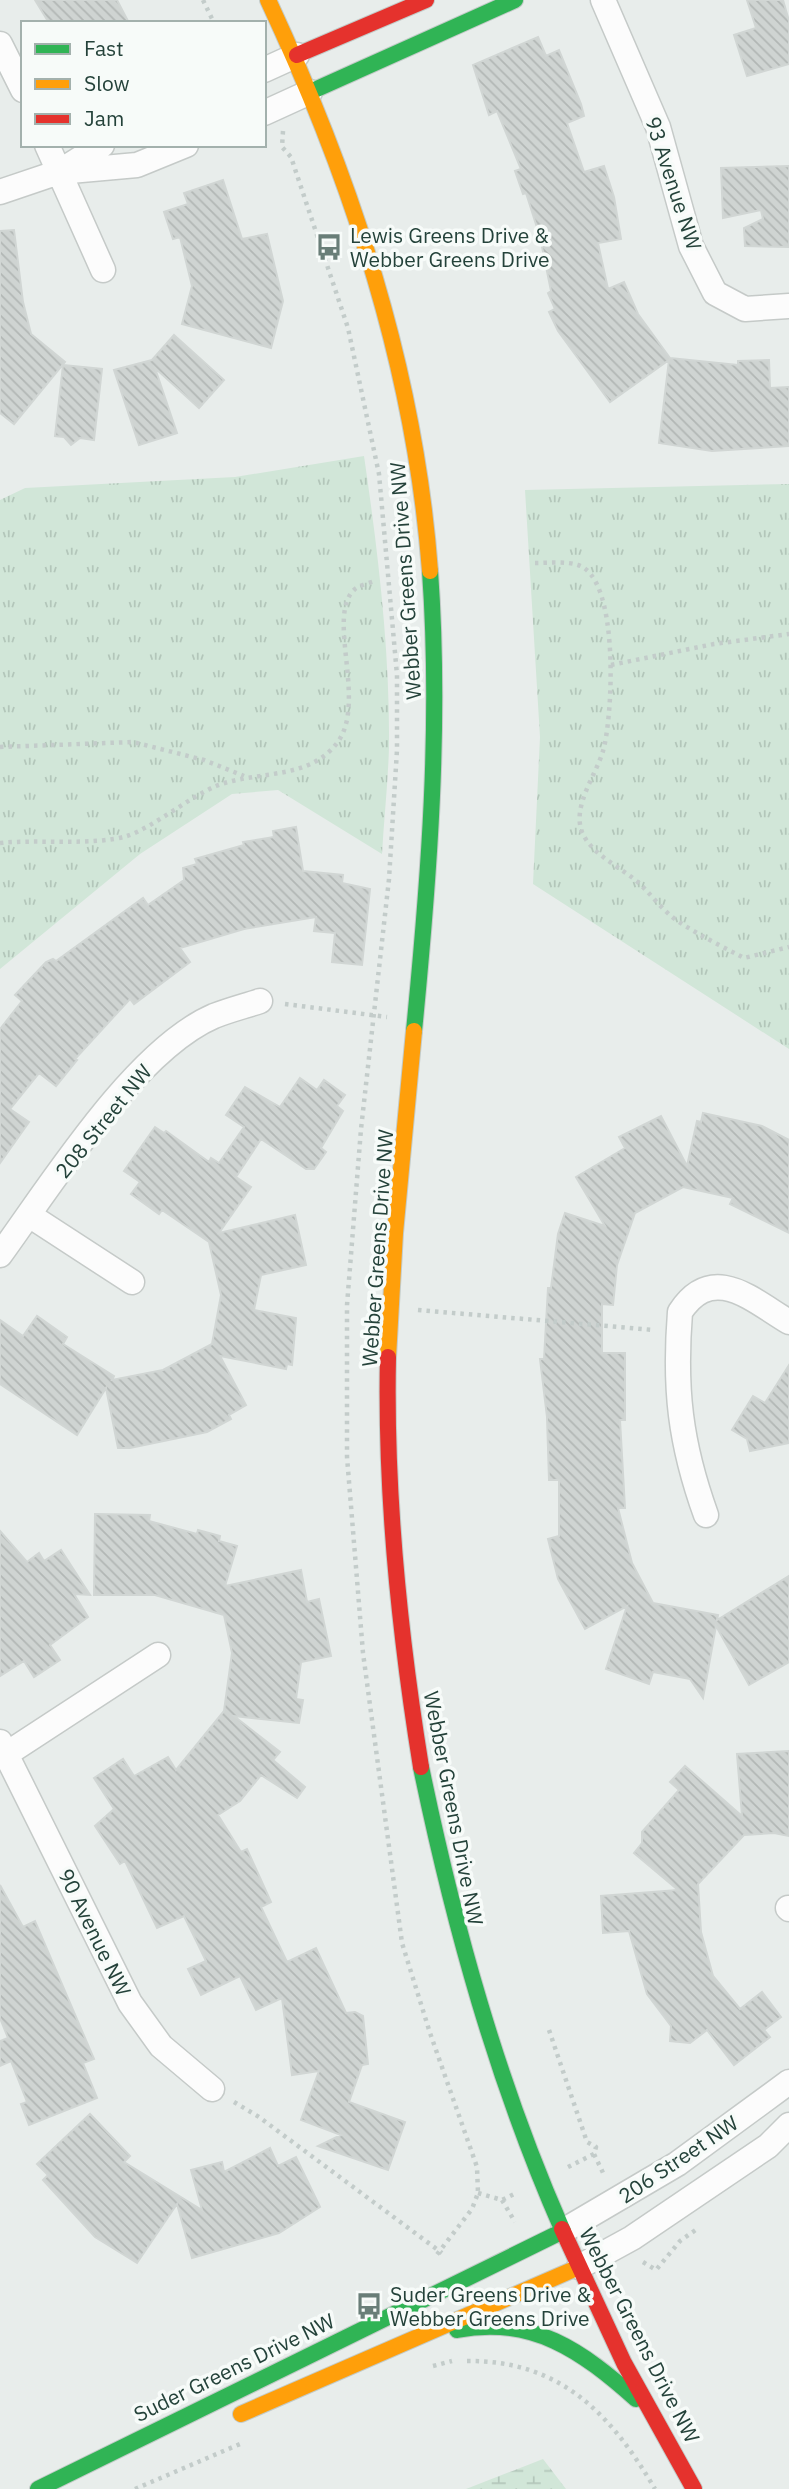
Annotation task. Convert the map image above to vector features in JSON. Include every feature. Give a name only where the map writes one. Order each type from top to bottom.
[{"type":"main road","name":"Webber Greens Drive NW","points":[[268,0],[297,55],[353,206],[395,356],[416,452],[434,624],[436,727],[429,873],[397,1214],[389,1347],[393,1541],[411,1706],[433,1827],[470,1979],[511,2105],[579,2267],[649,2411],[694,2489]]},
{"type":"main road","points":[[297,55],[426,0]]},
{"type":"main road","points":[[310,92],[515,0]]},
{"type":"main road","name":"Suder Greens Drive NW","points":[[38,2489],[137,2438],[257,2383],[421,2297],[563,2231]]},
{"type":"main road","points":[[231,2418],[579,2267]]},
{"type":"main road","points":[[382,2354],[472,2325],[534,2331],[602,2367],[649,2411]]},
{"type":"main road","name":"Suder Greens Drive NW","points":[[50,2489],[156,2450]]},
{"type":"main road","name":"Webber Greens Drive NW","points":[[686,2472],[712,2489]]},
{"type":"street","name":"93 Avenue NW","points":[[603,0],[658,127],[691,246],[715,293],[745,309],[789,306]]},
{"type":"street","points":[[0,44],[21,86]]},
{"type":"street","points":[[266,69],[297,55]]},
{"type":"street","points":[[266,112],[310,92]]},
{"type":"street","points":[[48,147],[103,270]]},
{"type":"street","points":[[0,192],[59,172],[99,147]]},
{"type":"street","points":[[59,172],[137,165],[181,147]]},
{"type":"street","name":"208 Street NW","points":[[0,1255],[96,1123],[160,1053],[212,1017],[260,1001]]},
{"type":"street","points":[[29,1215],[132,1282]]},
{"type":"street","points":[[706,1515],[688,1465],[678,1408],[681,1312],[689,1299],[703,1289],[732,1288],[789,1322]]},
{"type":"street","name":"90 Avenue NW","points":[[158,1655],[4,1748],[130,2003],[162,2046],[212,2089]]},
{"type":"street","name":"206 Street NW","points":[[563,2231],[677,2164],[789,2082]]},
{"type":"street","name":"206 Street NW","points":[[579,2267],[642,2231],[768,2146],[789,2125]]},
{"type":"path","points":[[203,0],[213,21]]},
{"type":"path","points":[[535,564],[579,565],[592,575],[603,599],[611,665],[604,748],[584,797],[581,816],[581,829],[587,843],[640,884],[679,922],[744,958],[789,947]]},
{"type":"path","points":[[0,844],[128,836],[214,787],[244,776],[296,771],[324,756],[339,741],[349,703],[344,617],[346,602],[356,588],[375,581]]},
{"type":"path","points":[[611,665],[714,643],[789,634]]},
{"type":"path","points":[[0,747],[133,742],[170,750],[244,776]]},
{"type":"path","points":[[260,1001],[416,1021]]},
{"type":"path","points":[[407,1309],[679,1332]]},
{"type":"path","points":[[549,2031],[587,2142],[596,2147],[594,2154]]},
{"type":"path","points":[[212,2089],[259,2116],[450,2259]]},
{"type":"path","points":[[431,2260],[472,2209],[478,2193],[502,2200]]},
{"type":"path","points":[[644,2264],[656,2270],[680,2241],[700,2227]]},
{"type":"path","points":[[526,2367],[560,2383],[593,2406],[623,2437],[655,2489]]},
{"type":"green space","points":[[364,456],[378,565],[389,711],[382,854],[278,790],[232,794],[140,854],[0,969],[0,500],[25,488],[235,477]]},
{"type":"green space","points":[[789,484],[789,1049],[533,884],[540,737],[525,490]]},
{"type":"green space","points":[[543,2459],[566,2489],[466,2489]]},
{"type":"building","points":[[35,0],[117,0],[128,21],[48,21]]},
{"type":"building","points":[[747,0],[783,0],[789,21],[789,64],[747,76],[734,35],[756,28]]},
{"type":"building","points":[[538,37],[546,56],[559,50],[581,104],[584,116],[567,123],[584,172],[604,166],[614,197],[621,239],[598,243],[608,289],[624,282],[638,314],[670,358],[738,365],[738,361],[769,360],[770,388],[789,387],[789,446],[712,451],[659,443],[669,360],[610,402],[558,331],[549,312],[555,309],[548,293],[551,291],[540,237],[526,193],[523,194],[515,171],[521,169],[497,111],[489,115],[473,65]]},
{"type":"building","points":[[789,166],[789,247],[745,246],[744,228],[763,219],[761,210],[723,218],[721,168]]},
{"type":"building","points":[[223,180],[242,239],[267,234],[283,301],[271,348],[182,324],[192,286],[180,237],[173,239],[164,212],[188,204],[184,193]]},
{"type":"building","points":[[14,230],[23,302],[31,334],[65,362],[14,424],[0,413],[0,231]]},
{"type":"building","points":[[174,335],[224,380],[199,408],[155,368],[177,433],[139,445],[114,370],[152,360]]},
{"type":"building","points":[[63,365],[102,369],[94,440],[80,438],[71,445],[64,437],[55,436]]},
{"type":"building","points":[[296,827],[303,871],[343,875],[342,883],[370,889],[362,965],[332,962],[335,933],[314,931],[316,917],[244,929],[180,948],[190,962],[134,1004],[130,999],[75,1059],[77,1060],[56,1086],[39,1073],[10,1109],[29,1122],[0,1163],[0,1029],[22,1001],[15,995],[46,962],[53,959],[56,961],[143,898],[148,905],[184,880],[183,868],[197,864],[195,859],[244,845],[243,842],[274,837],[273,831]]},
{"type":"building","points":[[300,1078],[317,1090],[324,1080],[345,1095],[337,1106],[343,1111],[321,1148],[326,1152],[314,1169],[306,1169],[261,1139],[236,1177],[251,1187],[219,1233],[295,1215],[306,1265],[261,1275],[254,1310],[296,1318],[292,1365],[287,1364],[286,1369],[220,1356],[246,1405],[229,1415],[231,1419],[207,1432],[130,1448],[118,1448],[106,1388],[77,1435],[0,1384],[0,1320],[23,1336],[37,1316],[67,1337],[63,1344],[114,1376],[112,1380],[163,1370],[212,1344],[221,1295],[209,1242],[162,1210],[159,1214],[131,1194],[140,1182],[124,1171],[155,1127],[164,1133],[166,1131],[209,1162],[211,1158],[219,1163],[244,1127],[226,1115],[245,1087],[280,1107]]},
{"type":"building","points":[[703,1113],[762,1126],[789,1140],[789,1233],[730,1204],[733,1198],[683,1187],[635,1213],[617,1265],[613,1305],[602,1304],[602,1353],[625,1353],[625,1420],[620,1420],[625,1508],[618,1508],[632,1563],[653,1603],[718,1615],[717,1620],[789,1576],[789,1662],[749,1685],[716,1626],[703,1698],[690,1679],[653,1672],[649,1684],[606,1669],[627,1606],[585,1629],[558,1579],[548,1539],[559,1536],[559,1480],[549,1480],[547,1417],[540,1359],[544,1359],[548,1288],[551,1288],[558,1234],[565,1213],[605,1226],[576,1177],[625,1148],[619,1137],[661,1116],[687,1166],[697,1121],[701,1122]]},
{"type":"building","points":[[789,1365],[789,1443],[750,1451],[747,1439],[732,1430],[753,1396],[765,1403]]},
{"type":"building","points":[[95,1514],[150,1515],[149,1521],[197,1534],[198,1530],[220,1536],[219,1541],[237,1546],[225,1586],[301,1570],[307,1602],[319,1599],[331,1656],[301,1662],[296,1699],[303,1700],[299,1723],[234,1716],[280,1752],[273,1760],[305,1787],[297,1798],[261,1775],[240,1801],[218,1815],[241,1852],[247,1849],[271,1902],[261,1907],[287,1962],[316,1948],[346,2013],[355,2012],[363,2016],[368,2064],[362,2065],[349,2102],[405,2122],[388,2170],[318,2146],[341,2135],[301,2120],[319,2071],[292,2075],[282,1998],[256,2010],[240,1976],[201,1995],[188,1969],[206,1961],[184,1916],[157,1928],[125,1861],[120,1864],[95,1826],[114,1809],[94,1778],[123,1759],[134,1776],[168,1757],[176,1770],[224,1711],[232,1653],[224,1615],[155,1595],[94,1595]]},
{"type":"building","points":[[0,1531],[27,1562],[39,1553],[44,1561],[61,1550],[90,1595],[74,1594],[88,1617],[50,1645],[60,1660],[34,1677],[24,1661],[0,1676]]},
{"type":"building","points":[[789,1751],[789,1836],[774,1833],[744,1835],[698,1884],[701,1932],[713,1976],[740,2009],[762,1992],[781,2017],[764,2030],[770,2037],[734,2065],[707,2030],[690,2043],[670,2041],[671,2026],[647,1994],[629,1931],[603,1933],[601,1896],[678,1890],[634,1853],[642,1843],[642,1832],[679,1790],[670,1782],[685,1766],[742,1816],[737,1754]]},
{"type":"building","points":[[0,1885],[23,1927],[35,1921],[94,2059],[83,2063],[97,2098],[29,2125],[21,2104],[27,2102],[11,2061],[0,2066],[0,2041],[8,2038],[0,2018]]},
{"type":"building","points":[[90,2114],[130,2156],[124,2162],[202,2210],[191,2170],[222,2162],[224,2172],[270,2148],[278,2166],[296,2157],[320,2207],[279,2233],[192,2258],[177,2204],[137,2263],[95,2237],[43,2180],[48,2175],[37,2164]]},
{"type":"traffic: fast","points":[[310,92],[515,0]]},
{"type":"traffic: fast","points":[[414,1031],[434,744],[430,571]]},
{"type":"traffic: fast","points":[[421,1767],[448,1885],[480,2002],[517,2117],[562,2229]]},
{"type":"traffic: fast","points":[[38,2489],[563,2231]]},
{"type":"traffic: fast","points":[[457,2330],[509,2328],[554,2341],[596,2366],[636,2399]]},
{"type":"traffic: slow","points":[[268,0],[327,137],[375,278],[410,423],[422,496],[430,571]]},
{"type":"traffic: slow","points":[[388,1357],[395,1233],[414,1031]]},
{"type":"traffic: slow","points":[[241,2414],[579,2267]]},
{"type":"traffic: jam","points":[[297,55],[426,0]]},
{"type":"traffic: jam","points":[[388,1357],[389,1460],[395,1563],[421,1767]]},
{"type":"traffic: jam","points":[[562,2229],[624,2363],[694,2489]]},
{"type":"place","name":"Lewis Greens Drive & Webber Greens Drive","points":[[329,247]]},
{"type":"place","name":"Suder Greens Drive & Webber Greens Drive","points":[[369,2306]]}]
